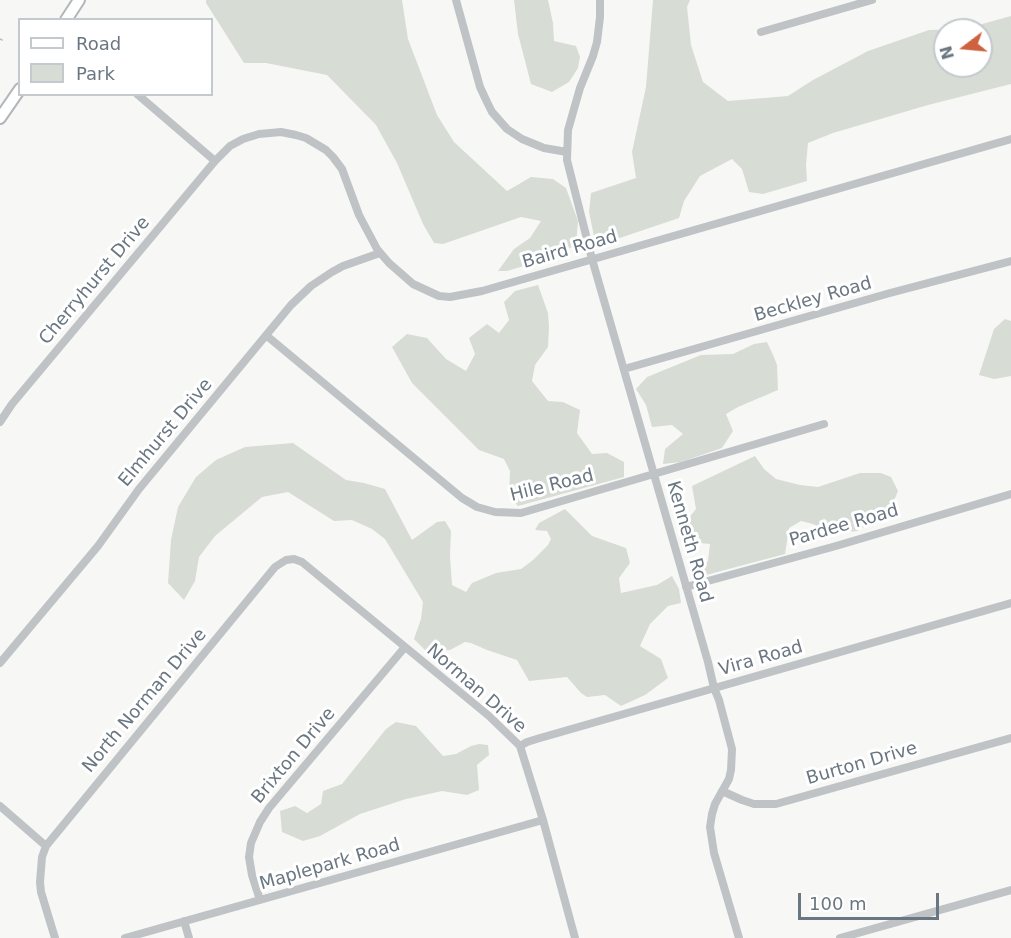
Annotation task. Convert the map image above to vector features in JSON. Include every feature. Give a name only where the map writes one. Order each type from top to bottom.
[{"type":"main road","points":[[67,18],[79,0]]},
{"type":"main road","points":[[0,118],[18,92]]},
{"type":"street","points":[[456,0],[480,87],[492,112],[507,129],[522,139],[544,148],[567,152]]},
{"type":"street","name":"Kenneth Road","points":[[600,0],[597,42],[570,117],[567,152],[571,178],[592,259],[732,749],[729,779],[712,814],[711,834],[714,853],[739,938]]},
{"type":"street","points":[[761,32],[872,0]]},
{"type":"street","points":[[139,96],[216,161]]},
{"type":"street","name":"Baird Road","points":[[216,161],[230,146],[259,134],[288,133],[306,138],[319,145],[333,157],[342,169],[368,236],[380,253],[413,284],[439,296],[450,297],[482,291],[1011,139]]},
{"type":"street","name":"Cherryhurst Drive","points":[[0,422],[12,404],[216,161]]},
{"type":"street","name":"Elmhurst Drive","points":[[0,663],[98,546],[139,489],[291,305],[311,286],[343,266],[380,253]]},
{"type":"street","name":"Beckley Road","points":[[624,369],[1011,261]]},
{"type":"street","name":"Hile Road","points":[[267,336],[462,498],[484,509],[504,513],[521,513],[824,424]]},
{"type":"street","name":"Pardee Road","points":[[686,587],[836,546],[1011,494]]},
{"type":"street","name":"North Norman Drive","points":[[55,938],[40,882],[42,857],[46,846],[280,563],[294,559],[302,561],[344,596]]},
{"type":"street","name":"Norman Drive","points":[[344,596],[489,716],[520,746],[575,938]]},
{"type":"street","name":"Vira Road","points":[[520,746],[540,738],[1011,603]]},
{"type":"street","name":"Brixton Drive","points":[[260,900],[249,857],[250,843],[260,822],[269,808],[405,647]]},
{"type":"street","name":"Burton Drive","points":[[722,790],[754,804],[776,804],[1011,738]]},
{"type":"street","points":[[0,806],[46,846]]},
{"type":"street","name":"Maplepark Road","points":[[125,938],[543,820]]},
{"type":"street","points":[[840,938],[1011,890]]},
{"type":"street","points":[[184,921],[189,938]]},
{"type":"green space","points":[[206,0],[402,0],[408,39],[437,115],[454,142],[507,191],[531,177],[553,179],[566,188],[578,221],[576,245],[547,259],[507,271],[498,271],[514,249],[530,238],[541,221],[521,217],[443,244],[434,243],[423,224],[397,163],[376,125],[327,75],[266,63],[244,63]]},
{"type":"green space","points":[[514,0],[548,0],[554,41],[576,46],[580,57],[578,68],[569,82],[552,92],[531,84],[518,34]]},
{"type":"green space","points":[[653,0],[690,0],[687,7],[691,45],[703,82],[728,101],[788,96],[868,51],[929,30],[933,30],[933,78],[993,78],[993,21],[1011,16],[1011,84],[928,105],[833,133],[808,143],[807,181],[763,194],[749,192],[742,169],[732,159],[700,176],[684,201],[679,218],[596,246],[589,212],[591,193],[636,178],[632,152],[646,87]]},
{"type":"green space","points":[[538,285],[548,313],[548,347],[535,365],[532,381],[548,401],[563,402],[580,410],[577,433],[592,454],[607,453],[624,462],[624,477],[518,506],[509,496],[510,471],[504,459],[479,450],[412,383],[392,347],[407,334],[427,338],[446,359],[466,371],[475,354],[469,338],[487,324],[499,333],[509,320],[504,302],[515,291]]},
{"type":"green space","points":[[1005,319],[1011,321],[1011,376],[994,379],[979,375],[994,329]]},
{"type":"green space","points":[[767,342],[777,365],[778,390],[726,414],[733,431],[722,448],[681,462],[663,464],[665,449],[683,434],[672,425],[652,427],[646,405],[636,389],[647,377],[701,355],[733,354],[754,344]]},
{"type":"green space","points":[[293,443],[346,480],[385,489],[412,540],[437,522],[445,521],[451,531],[452,585],[466,592],[472,583],[496,573],[521,569],[533,560],[551,539],[547,531],[535,530],[539,523],[565,509],[592,536],[626,548],[630,563],[619,578],[621,593],[657,585],[672,576],[679,589],[681,603],[668,606],[650,624],[640,646],[661,659],[668,678],[645,695],[621,706],[605,695],[587,697],[567,677],[529,681],[517,660],[471,643],[465,642],[450,650],[427,652],[414,639],[421,619],[423,602],[385,539],[372,529],[352,520],[334,521],[288,492],[262,497],[215,536],[199,557],[195,581],[184,600],[168,583],[171,540],[178,507],[196,477],[216,460],[245,447]]},
{"type":"green space","points":[[755,456],[764,469],[776,479],[800,485],[818,487],[860,473],[881,473],[891,477],[898,491],[893,503],[881,517],[857,531],[832,534],[813,524],[801,521],[789,528],[785,554],[691,579],[708,561],[710,544],[687,542],[679,530],[696,509],[692,486]]},
{"type":"green space","points":[[396,722],[416,726],[443,756],[456,754],[479,744],[488,745],[489,755],[477,765],[479,790],[467,795],[442,791],[406,799],[360,814],[320,836],[303,841],[282,832],[280,811],[295,806],[307,813],[321,804],[323,791],[342,784],[386,729]]}]
